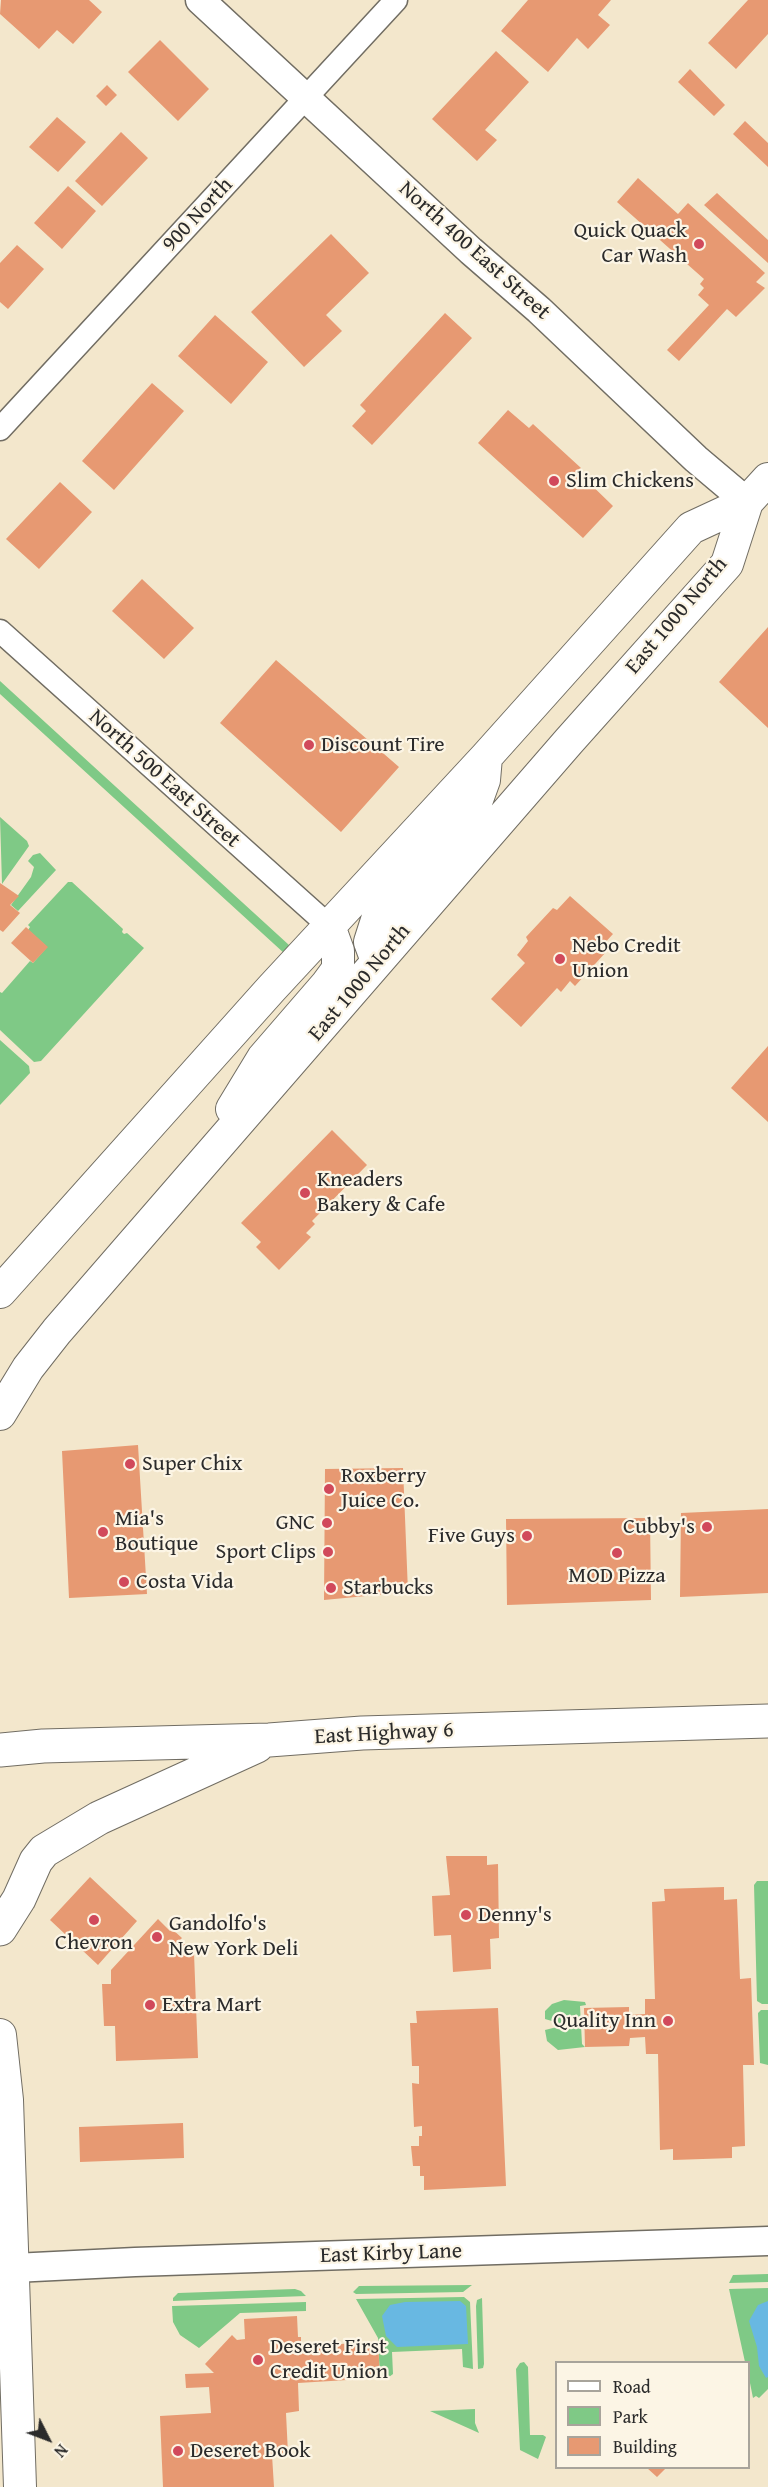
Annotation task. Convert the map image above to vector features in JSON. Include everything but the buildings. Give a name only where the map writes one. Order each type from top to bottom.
[{"type":"highway","name":"East Highway 6","points":[[0,1750],[43,1746],[269,1740],[362,1733],[768,1721]]},
{"type":"highway","points":[[0,1929],[19,1899],[36,1861],[44,1851],[99,1818],[269,1740]]},
{"type":"main road","points":[[747,502],[768,479]]},
{"type":"main road","name":"East 1000 North","points":[[0,1292],[691,528],[747,502]]},
{"type":"main road","name":"East 1000 North","points":[[0,1414],[28,1368],[57,1331],[377,961],[727,564],[747,502]]},
{"type":"main road","points":[[377,961],[370,942],[377,920],[475,805],[484,780],[486,757]]},
{"type":"main road","points":[[222,1141],[231,1111],[263,1058],[338,969],[339,951],[329,926]]},
{"type":"main road","points":[[0,2035],[7,2100],[7,2268],[20,2487]]},
{"type":"street","name":"North 400 East Street","points":[[200,0],[471,251],[546,317],[696,459],[747,502]]},
{"type":"street","name":"900 North","points":[[0,429],[396,0]]},
{"type":"street","name":"North 500 East Street","points":[[0,631],[329,926]]},
{"type":"street","name":"East Kirby Lane","points":[[7,2268],[768,2241]]},
{"type":"green space","points":[[0,681],[289,945],[285,954],[0,694]]},
{"type":"green space","points":[[0,817],[27,841],[29,846],[2,884]]},
{"type":"green space","points":[[40,853],[56,870],[18,911],[11,905],[31,877],[34,867],[28,861],[33,855]]},
{"type":"green space","points":[[68,882],[72,882],[123,929],[124,934],[127,933],[144,948],[41,1061],[34,1062],[0,1030],[0,992],[2,993],[30,961],[33,963],[47,947],[28,930],[30,927],[28,925]]},
{"type":"green space","points":[[0,1040],[29,1066],[30,1073],[0,1105]]},
{"type":"green space","points":[[757,1881],[768,1881],[768,2004],[757,2001],[754,1885]]},
{"type":"green space","points":[[564,2000],[585,2002],[586,2005],[580,2006],[582,2044],[585,2047],[558,2050],[547,2041],[545,2030],[562,2024],[545,2019],[545,2011],[552,2004]]},
{"type":"green space","points":[[761,2010],[768,2010],[768,2065],[760,2063],[758,2013]]},
{"type":"green space","points":[[768,2274],[768,2282],[729,2283],[733,2275]]},
{"type":"green space","points":[[472,2285],[463,2292],[356,2294],[353,2292],[359,2286]]},
{"type":"green space","points":[[768,2288],[768,2389],[759,2398],[756,2396],[753,2398],[750,2361],[745,2361],[729,2289]]},
{"type":"green space","points":[[295,2289],[306,2296],[173,2301],[178,2293]]},
{"type":"green space","points":[[464,2297],[470,2302],[473,2369],[463,2367],[462,2349],[392,2352],[393,2374],[380,2378],[378,2338],[356,2299]]},
{"type":"green space","points":[[482,2298],[484,2364],[483,2368],[478,2369],[476,2306],[477,2300]]},
{"type":"green space","points":[[306,2302],[306,2311],[240,2313],[199,2348],[180,2335],[173,2322],[172,2306]]},
{"type":"green space","points":[[524,2362],[528,2367],[530,2435],[546,2437],[538,2459],[520,2450],[516,2369],[520,2363]]},
{"type":"green space","points":[[475,2409],[475,2423],[479,2433],[430,2411]]},
{"type":"water","points":[[460,2301],[466,2306],[468,2344],[397,2347],[386,2336],[382,2316],[390,2305],[405,2302]]},
{"type":"water","points":[[768,2301],[768,2377],[766,2378],[759,2366],[757,2347],[749,2321],[758,2305]]},
{"type":"place","name":"Quick Quack Car Wash","points":[[699,244]]},
{"type":"place","name":"Slim Chickens","points":[[554,481]]},
{"type":"place","name":"Discount Tire","points":[[309,745]]},
{"type":"place","name":"Nebo Credit Union","points":[[560,959]]},
{"type":"place","name":"Kneaders Bakery & Cafe","points":[[305,1193]]},
{"type":"place","name":"Super Chix","points":[[130,1464]]},
{"type":"place","name":"Roxberry Juice Co.","points":[[329,1489]]},
{"type":"place","name":"GNC","points":[[327,1523]]},
{"type":"place","name":"Cubby's","points":[[707,1527]]},
{"type":"place","name":"Mia's Boutique","points":[[103,1532]]},
{"type":"place","name":"Five Guys","points":[[527,1536]]},
{"type":"place","name":"Sport Clips","points":[[328,1552]]},
{"type":"place","name":"MOD Pizza","points":[[617,1553]]},
{"type":"place","name":"Costa Vida","points":[[124,1582]]},
{"type":"place","name":"Starbucks","points":[[331,1588]]},
{"type":"place","name":"Denny's","points":[[466,1915]]},
{"type":"place","name":"Chevron","points":[[94,1920]]},
{"type":"place","name":"Gandolfo's New York Deli","points":[[157,1937]]},
{"type":"place","name":"Extra Mart","points":[[150,2005]]},
{"type":"place","name":"Quality Inn","points":[[668,2021]]},
{"type":"place","name":"Deseret First Credit Union","points":[[258,2360]]},
{"type":"place","name":"Deseret Book","points":[[178,2451]]}]
